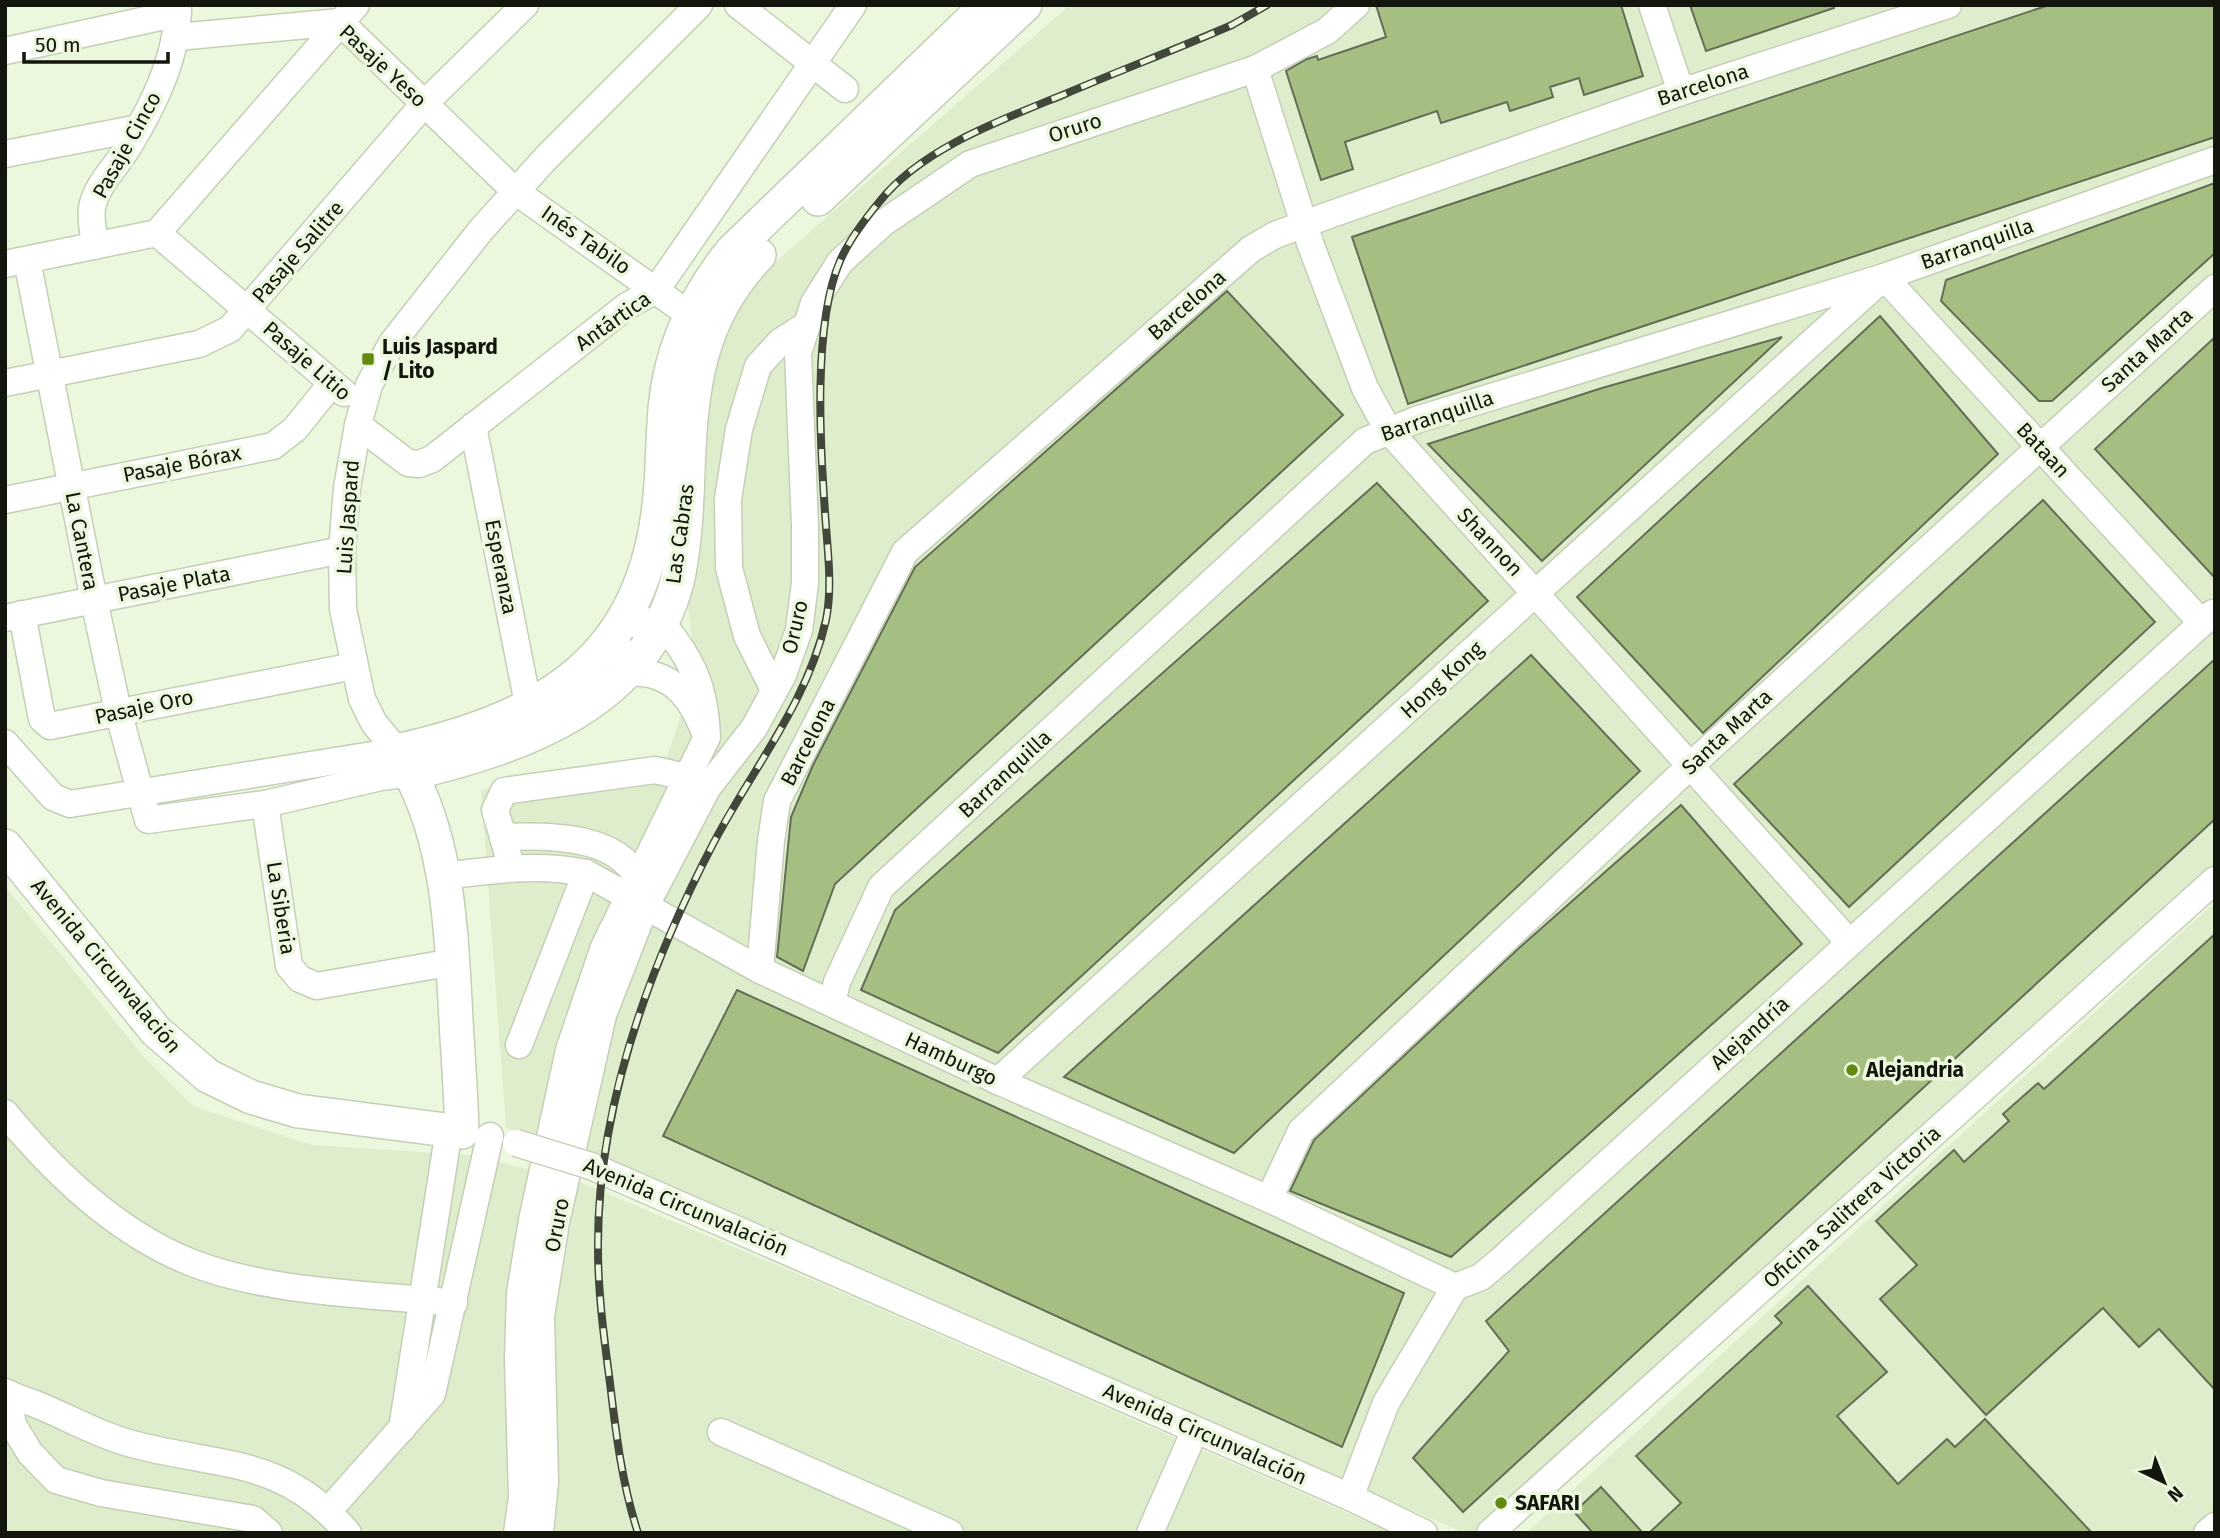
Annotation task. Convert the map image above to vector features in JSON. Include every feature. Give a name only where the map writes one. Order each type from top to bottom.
[{"type":"main road","name":"Las Cabras","points":[[405,762],[529,709],[578,673],[616,628],[640,584],[655,536],[668,384],[690,314],[732,251],[987,5]]},
{"type":"main road","name":"Las Cabras","points":[[405,762],[488,754],[570,719],[627,673],[661,622],[677,582],[688,494],[694,382],[703,348],[722,305],[750,265],[768,246],[1025,5]]},
{"type":"main road","name":"Luis Jaspard","points":[[405,762],[435,838],[444,876],[467,1133]]},
{"type":"main road","name":"Avenida Circunvalación","points":[[5,846],[156,1031],[208,1076],[251,1097],[298,1111],[467,1133]]},
{"type":"street","name":"Pasaje Salitre","points":[[5,383],[210,341],[230,330],[425,104],[525,5]]},
{"type":"street","name":"Luis Jaspard","points":[[405,762],[374,723],[365,706],[343,609],[342,550],[347,488],[360,416],[369,385],[392,343],[515,191],[699,5]]},
{"type":"street","points":[[738,5],[845,89]]},
{"type":"street","name":"Antártica","points":[[360,416],[408,463],[419,464],[432,459],[627,306],[656,290],[853,5]]},
{"type":"street","name":"Oruro","points":[[517,1533],[522,1497],[518,1359],[520,1293],[524,1262],[569,1050],[589,985],[612,928],[708,787],[754,728],[775,690],[799,629],[805,583],[798,353],[814,303],[840,262],[883,223],[970,164],[1255,69],[1326,31],[1356,5]]},
{"type":"street","points":[[1652,5],[1681,92]]},
{"type":"street","name":"Barcelona","points":[[760,970],[777,801],[905,552],[1251,249],[1303,224],[1681,92],[1948,5]]},
{"type":"street","name":"Pasaje Yeso","points":[[5,51],[177,18],[348,14],[425,104],[515,191]]},
{"type":"street","points":[[157,233],[348,14]]},
{"type":"street","name":"Pasaje Cinco","points":[[95,246],[92,209],[96,195],[139,128],[162,80],[177,18]]},
{"type":"street","name":"Shannon","points":[[1255,69],[1303,224],[1365,388],[1388,430],[1849,942]]},
{"type":"street","points":[[5,154],[139,128]]},
{"type":"street","name":"Barranquilla","points":[[832,1003],[837,982],[881,887],[1365,441],[1388,430],[1884,277],[2215,160]]},
{"type":"street","name":"Inés Tabilo","points":[[515,191],[690,314]]},
{"type":"street","name":"La Cantera","points":[[148,820],[118,711],[49,374],[16,262],[157,233]]},
{"type":"street","name":"Pasaje Litio","points":[[157,233],[331,383],[360,416]]},
{"type":"street","name":"Bataan","points":[[1884,277],[2040,446],[2208,617]]},
{"type":"street","name":"Hong Kong","points":[[998,1081],[1538,594],[1884,277]]},
{"type":"street","name":"Santa Marta","points":[[1269,1199],[1301,1131],[1689,767],[2215,288]]},
{"type":"street","points":[[775,690],[747,636],[729,568],[728,499],[739,429],[758,366],[780,342],[805,326]]},
{"type":"street","name":"Pasaje Bórax","points":[[5,500],[273,446],[289,435],[331,383]]},
{"type":"street","name":"Esperanza","points":[[473,426],[529,709]]},
{"type":"street","name":"Pasaje Plata","points":[[13,616],[342,550]]},
{"type":"street","name":"Pasaje Oro","points":[[13,616],[44,723],[53,726],[354,666]]},
{"type":"street","name":"Alejandría","points":[[1455,1287],[1481,1277],[1500,1261],[2208,617]]},
{"type":"street","points":[[637,892],[707,737],[706,710],[698,676],[661,622],[642,621],[616,628],[618,656],[627,673],[671,683],[695,709],[707,737]]},
{"type":"street","name":"Las Cabras","points":[[5,743],[52,797],[70,804],[405,762]]},
{"type":"street","name":"Las Cabras","points":[[148,820],[265,804],[381,777],[405,762]]},
{"type":"street","points":[[512,867],[495,810],[504,791],[655,769],[690,778]]},
{"type":"street","name":"La Siberia","points":[[265,804],[289,966],[300,979],[317,986],[453,962]]},
{"type":"street","points":[[503,837],[550,835],[587,843],[618,856],[637,892]]},
{"type":"street","name":"Hamburgo","points":[[444,876],[512,867],[555,867],[586,873],[637,892],[760,970],[998,1081],[1269,1199],[1455,1287]]},
{"type":"street","points":[[519,1045],[586,873]]},
{"type":"street","name":"Oficina Salitrera Victoria","points":[[1490,1533],[2215,880]]},
{"type":"street","name":"Oruro","points":[[540,1533],[545,1482],[541,1316],[547,1276],[590,1060],[617,972],[637,892]]},
{"type":"street","points":[[570,914],[612,928]]},
{"type":"street","points":[[5,1113],[34,1147],[106,1213],[157,1245],[197,1265],[276,1283],[454,1303]]},
{"type":"street","points":[[402,1430],[422,1299],[467,1133]]},
{"type":"street","points":[[328,1510],[432,1394],[454,1303],[467,1133]]},
{"type":"street","name":"Avenida Circunvalación","points":[[467,1133],[516,1143],[591,1166],[1350,1497],[1424,1533]]},
{"type":"street","points":[[1350,1497],[1386,1403],[1455,1287]]},
{"type":"street","points":[[6,1393],[97,1433],[140,1446],[232,1463],[272,1474],[294,1485],[328,1510],[348,1533]]},
{"type":"street","points":[[6,1393],[13,1425],[30,1453],[55,1480],[252,1528]]},
{"type":"street","points":[[1150,1533],[1195,1430]]},
{"type":"street","points":[[721,1432],[950,1533]]},
{"type":"street","points":[[2207,1533],[2215,1526]]},
{"type":"shaded area","points":[[1070,5],[2215,5],[2215,869],[1483,1533],[1464,1533],[623,1165],[506,1128],[481,790],[667,756],[696,672],[667,435],[710,319]]},
{"type":"shaded area","points":[[5,886],[144,1057],[193,1106],[312,1145],[469,1155],[577,1181],[829,1287],[1393,1533],[5,1533]]},
{"type":"shaded area","points":[[2215,902],[2215,1533],[1526,1533]]},
{"type":"building","points":[[1376,5],[1621,5],[1643,76],[1584,95],[1579,78],[1550,87],[1553,97],[1510,111],[1507,102],[1441,123],[1437,111],[1345,142],[1353,169],[1321,180],[1286,71],[1307,59],[1317,56],[1318,60],[1386,37]]},
{"type":"building","points":[[1690,5],[1834,5],[1834,8],[1706,51]]},
{"type":"building","points":[[2049,5],[2215,5],[2215,137],[1408,404],[1352,237]]},
{"type":"building","points":[[2215,183],[2215,253],[2052,401],[2039,401],[1941,301],[1946,280]]},
{"type":"building","points":[[1227,291],[1343,415],[835,884],[803,971],[777,957],[791,817],[813,765],[915,567]]},
{"type":"building","points":[[1880,316],[1998,454],[1703,733],[1577,597]]},
{"type":"building","points":[[1782,337],[1542,561],[1428,444],[1602,388]]},
{"type":"building","points":[[2215,337],[2215,578],[2095,449]]},
{"type":"building","points":[[1377,483],[1488,601],[998,1053],[861,990],[895,910]]},
{"type":"building","points":[[2043,500],[2155,622],[1849,907],[1734,784]]},
{"type":"building","points":[[1531,655],[1640,771],[1234,1153],[1064,1077]]},
{"type":"building","name":"Alejandria","points":[[2215,659],[2215,819],[1463,1512],[1413,1458],[1509,1351],[1486,1321]]},
{"type":"building","points":[[1681,805],[1802,944],[1451,1257],[1290,1191],[1314,1140],[1518,949]]},
{"type":"building","points":[[2215,934],[2215,1390],[2159,1329],[2139,1347],[2103,1308],[1986,1415],[1880,1299],[1917,1265],[1876,1221],[1954,1150],[1964,1162],[2009,1121],[2003,1114],[2038,1083],[2044,1089]]},
{"type":"building","points":[[737,990],[1404,1293],[1342,1447],[663,1136]]},
{"type":"building","points":[[1808,1286],[1887,1372],[1837,1416],[1898,1484],[1947,1439],[1955,1447],[1985,1419],[2092,1533],[1649,1533],[1681,1503],[1636,1456],[1782,1323],[1775,1316]]},
{"type":"building","points":[[1601,1487],[1643,1533],[1593,1533],[1574,1512]]},
{"type":"railway","points":[[638,1533],[620,1459],[600,1299],[600,1195],[607,1143],[631,1039],[668,939],[713,844],[806,680],[826,620],[829,580],[821,453],[820,384],[826,317],[831,287],[840,261],[848,245],[880,201],[918,165],[941,150],[1016,114],[1232,25],[1267,5]]},
{"type":"place","name":"Luis Jaspard / Lito","points":[[368,359]]},
{"type":"place","name":"Alejandria","points":[[1852,1070]]},
{"type":"place","name":"SAFARI","points":[[1501,1503]]}]
